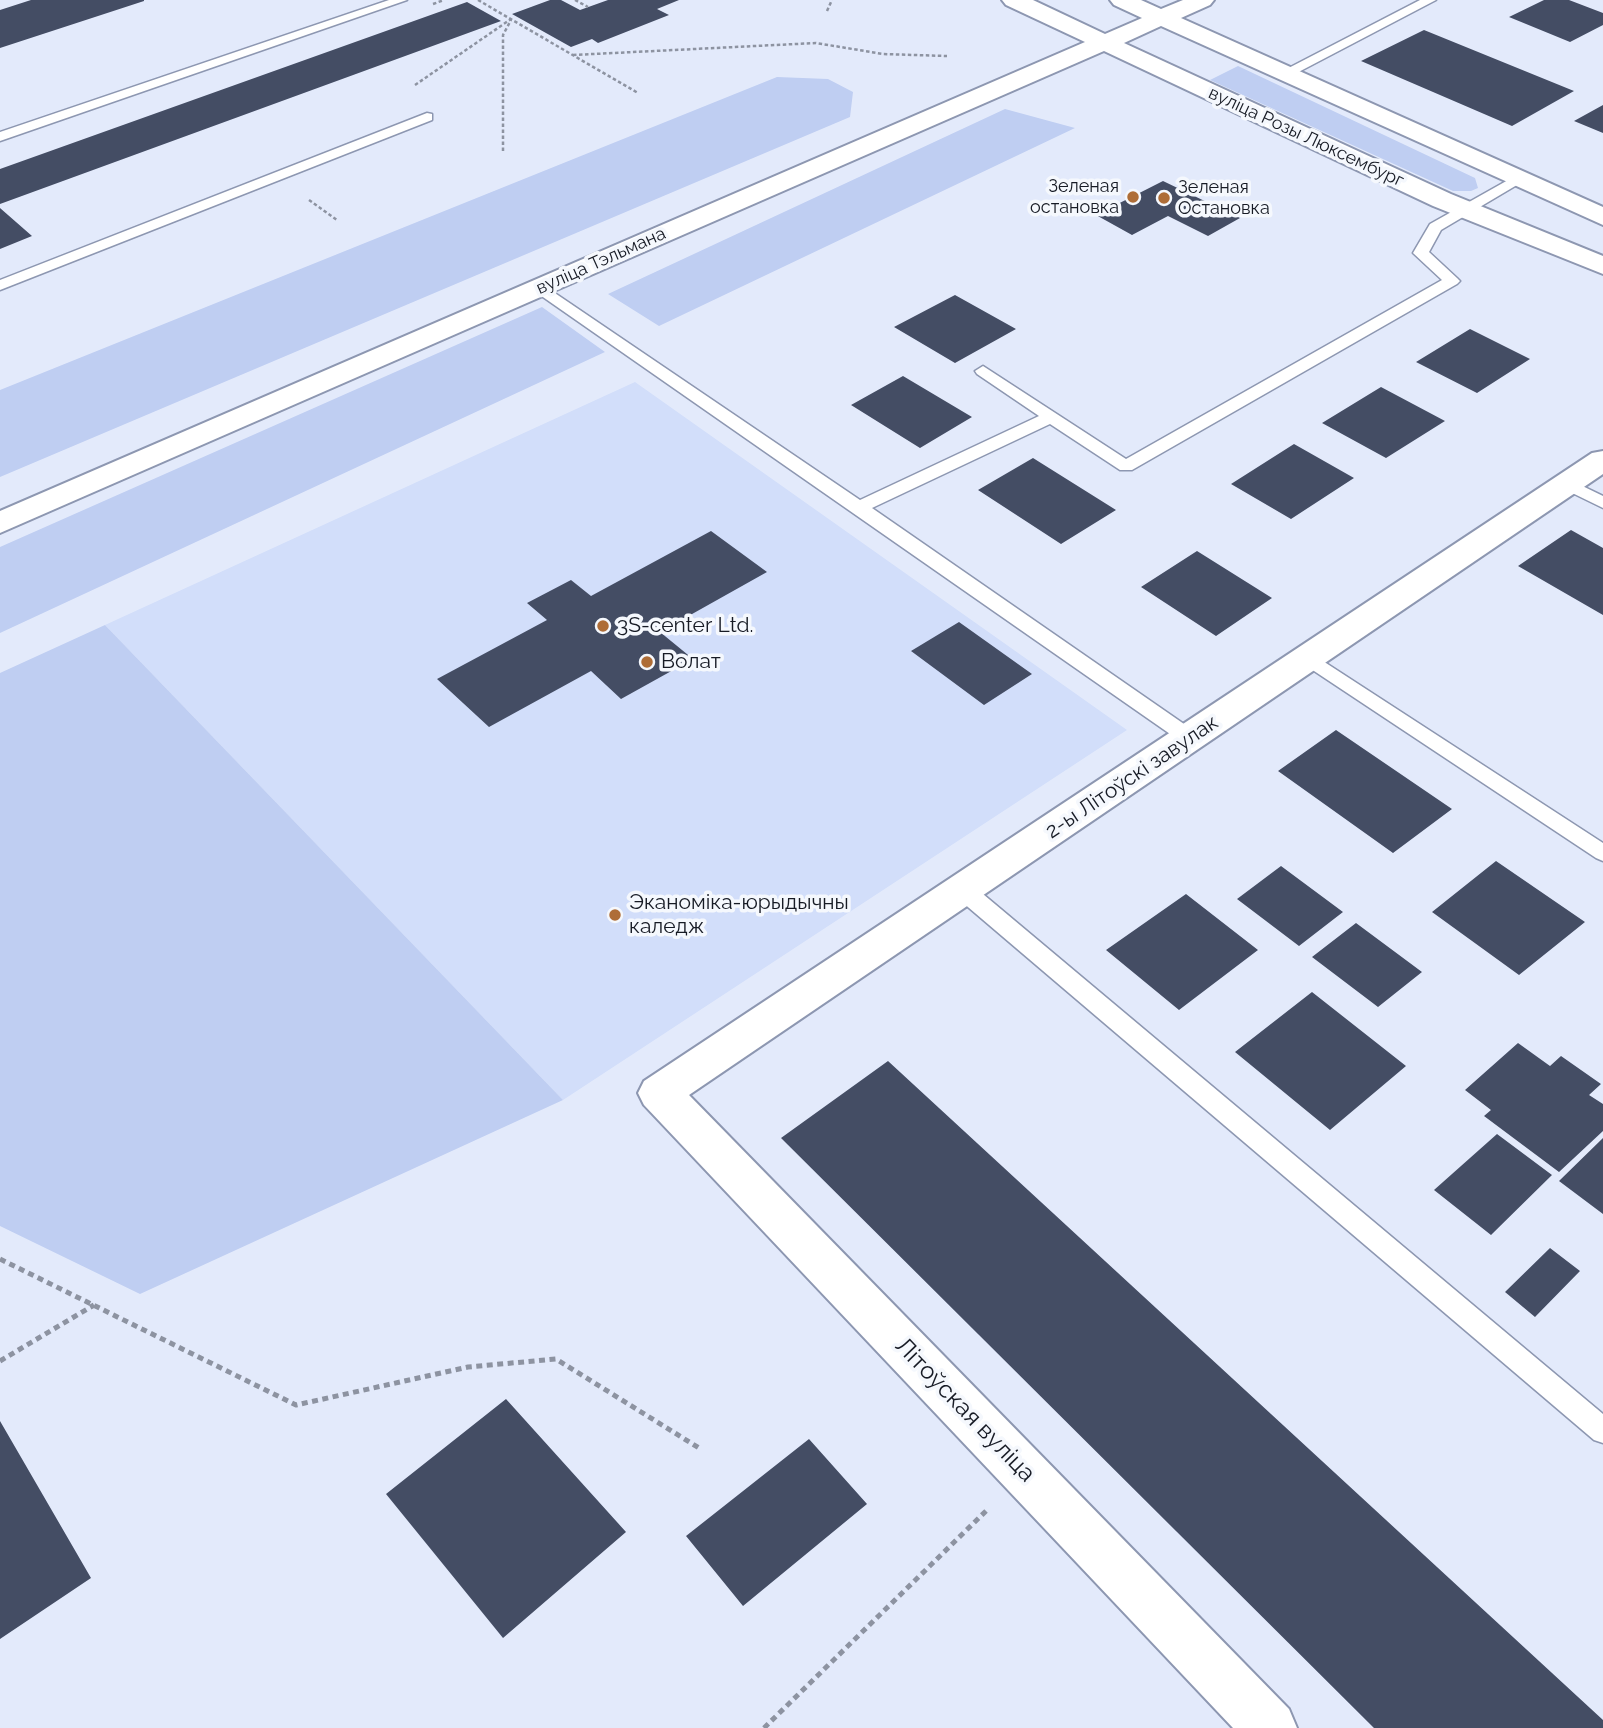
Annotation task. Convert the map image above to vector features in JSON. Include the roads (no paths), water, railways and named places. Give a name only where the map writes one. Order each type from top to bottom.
[{"type":"street","name":"вуліца Розы Люксембург","points":[[1014,0],[1430,194],[1603,266]]},
{"type":"street","points":[[1122,0],[1603,217]]},
{"type":"street","name":"вуліца Тэльмана","points":[[0,523],[1202,0]]},
{"type":"street","name":"2-ы Літоўскі завулак","points":[[659,1093],[1603,460]]},
{"type":"street","name":"Літоўская вуліца","points":[[659,1093],[1270,1728]]},
{"type":"lane","points":[[1284,74],[1430,0]]},
{"type":"lane","points":[[0,138],[397,1]]},
{"type":"lane","points":[[0,285],[427,117]]},
{"type":"lane","points":[[983,371],[1126,467],[1452,281],[1421,253],[1435,227],[1517,179]]},
{"type":"lane","points":[[538,288],[1190,738]]},
{"type":"lane","points":[[859,507],[1051,417]]},
{"type":"lane","points":[[1568,484],[1603,503]]},
{"type":"lane","points":[[1309,659],[1603,853]]},
{"type":"lane","points":[[963,890],[1603,1431]]},
{"type":"place","name":"Зеленая остановка","points":[[1133,197]]},
{"type":"place","name":"Зеленая Остановка","points":[[1164,198]]},
{"type":"place","name":"3S-center Ltd.","points":[[603,626]]},
{"type":"place","name":"Волат","points":[[647,662]]},
{"type":"place","name":"Эканоміка-юрыдычны каледж","points":[[615,915]]}]
